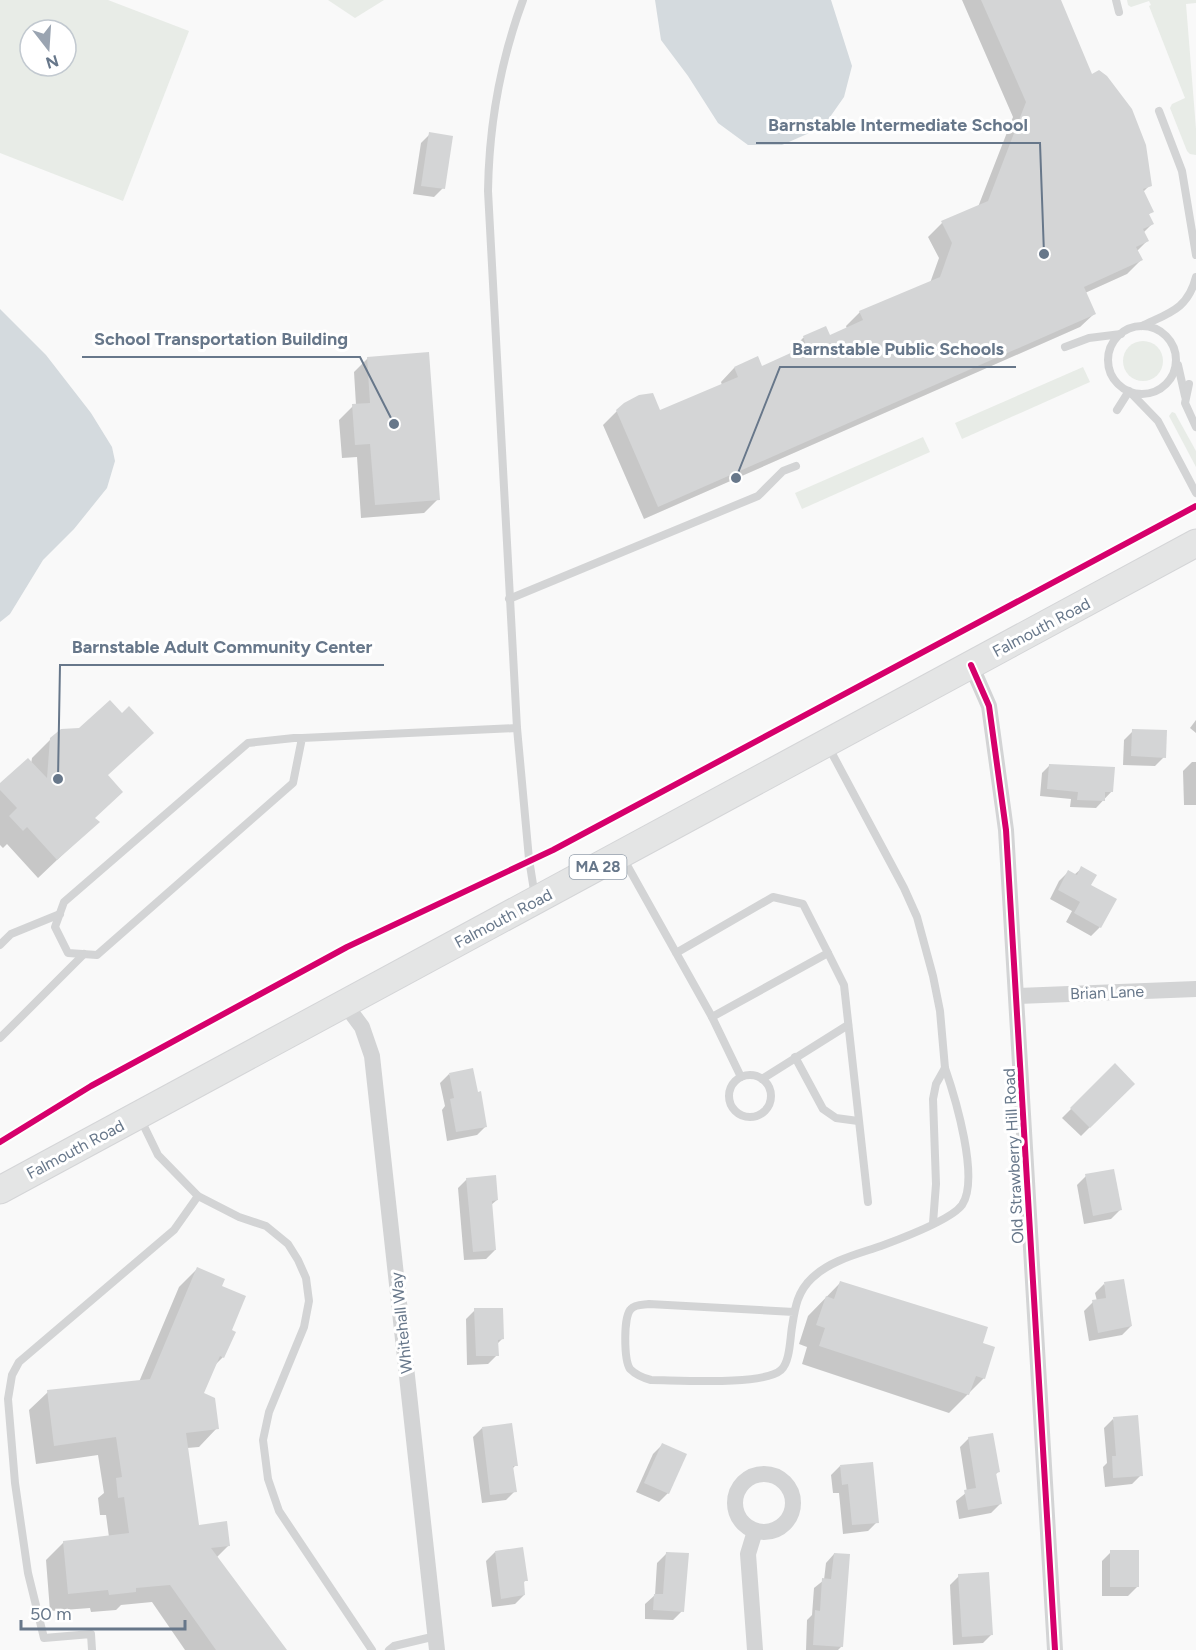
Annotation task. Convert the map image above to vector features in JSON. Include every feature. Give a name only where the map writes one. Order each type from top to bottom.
[{"type":"main road","name":"Falmouth Road","points":[[0,1190],[1196,543]]},
{"type":"street","name":"Old Strawberry Hill Road","points":[[971,665],[989,706],[1006,830],[1018,996],[1056,1650]]},
{"type":"street","name":"Brian Lane","points":[[1018,996],[1196,989]]},
{"type":"street","name":"Whitehall Way","points":[[345,1004],[362,1027],[372,1056],[436,1643]]},
{"type":"street","points":[[755,1530],[748,1554],[755,1650]]},
{"type":"lane","points":[[523,0],[506,52],[495,106],[488,191],[517,728],[529,860],[535,900]]},
{"type":"lane","points":[[1116,0],[1119,12]]},
{"type":"lane","points":[[1159,111],[1182,171],[1196,255]]},
{"type":"lane","points":[[1196,277],[1184,304],[1142,326],[1131,328],[1121,334],[1113,342],[1108,365],[1119,385],[1158,421],[1196,493]]},
{"type":"lane","points":[[1142,326],[1153,328],[1170,340],[1175,350],[1187,410],[1196,427]]},
{"type":"lane","points":[[1065,347],[1089,338],[1121,334]]},
{"type":"lane","points":[[1129,392],[1152,393],[1162,388],[1175,371],[1177,360]]},
{"type":"lane","points":[[1185,396],[1189,384]]},
{"type":"lane","points":[[1117,410],[1129,392]]},
{"type":"lane","points":[[509,599],[758,496],[783,471],[796,466]]},
{"type":"lane","points":[[302,738],[293,783],[97,955],[68,953],[55,927],[64,902],[248,743],[302,738],[517,728]]},
{"type":"lane","points":[[794,1312],[638,1305],[631,1309],[627,1316],[626,1352],[629,1367],[639,1376],[651,1380],[737,1380],[770,1377],[781,1370],[786,1362],[796,1301],[812,1278],[845,1257],[903,1238],[933,1223],[960,1207],[966,1197],[967,1162],[958,1107],[945,1068],[940,1011],[917,917],[827,743]]},
{"type":"lane","points":[[622,855],[712,1017],[741,1077]]},
{"type":"lane","points":[[676,953],[772,897],[803,904],[844,985],[868,1202]]},
{"type":"lane","points":[[0,945],[11,934],[60,914]]},
{"type":"lane","points":[[712,1017],[828,953]]},
{"type":"lane","points":[[0,1038],[84,954]]},
{"type":"lane","points":[[762,1079],[848,1025]]},
{"type":"lane","points":[[795,1057],[823,1109],[836,1118],[858,1121]]},
{"type":"lane","points":[[933,1223],[936,1184],[933,1099],[936,1084],[945,1068]]},
{"type":"lane","points":[[755,1076],[762,1079],[770,1089],[770,1103],[761,1114],[748,1118],[735,1112],[728,1100],[731,1086],[741,1077],[755,1076]]},
{"type":"lane","points":[[139,1115],[158,1155],[198,1196],[239,1217],[266,1226],[288,1244],[306,1278],[309,1301],[304,1327],[269,1412],[264,1440],[268,1479],[279,1511],[372,1650]]},
{"type":"lane","points":[[92,1650],[91,1634],[44,1638],[28,1573],[15,1484],[8,1399],[12,1375],[19,1362],[174,1230],[198,1196]]},
{"type":"lane","points":[[389,1650],[394,1646],[436,1643]]},
{"type":"shaded area","points":[[0,0],[108,0],[189,31],[123,201],[0,153]]},
{"type":"shaded area","points":[[328,0],[384,0],[355,18]]},
{"type":"shaded area","points":[[655,0],[831,0],[852,66],[844,97],[823,127],[782,145],[748,145],[718,123],[688,76],[661,40]]},
{"type":"shaded area","points":[[1127,0],[1196,0],[1196,3],[1186,4],[1196,155],[1187,151],[1170,108],[1172,104],[1185,98],[1149,6],[1151,5],[1149,1],[1131,7]]},
{"type":"shaded area","points":[[0,309],[46,355],[91,413],[112,447],[115,461],[107,488],[74,529],[43,560],[10,614],[0,622]]},
{"type":"shaded area","points":[[1143,341],[1157,347],[1163,361],[1157,375],[1143,381],[1129,375],[1123,361],[1129,347]]},
{"type":"shaded area","points":[[1083,367],[1090,382],[962,439],[955,423]]},
{"type":"shaded area","points":[[1172,412],[1175,413],[1196,451],[1196,467],[1169,416]]},
{"type":"shaded area","points":[[923,437],[930,452],[802,509],[795,493]]},
{"type":"building","points":[[981,0],[1061,0],[1092,74],[1099,70],[1107,76],[1132,109],[1146,145],[1152,186],[1143,189],[1154,212],[1149,214],[1154,224],[1143,229],[1149,241],[1136,247],[1143,260],[1084,287],[1096,314],[658,507],[616,410],[624,403],[639,395],[653,393],[660,410],[738,377],[734,367],[758,356],[762,366],[806,346],[803,336],[826,326],[830,335],[863,320],[859,311],[940,277],[952,243],[941,221],[988,201],[1026,102]]},
{"type":"building","points":[[429,132],[453,136],[445,189],[421,186]]},
{"type":"building","points":[[429,352],[440,500],[375,505],[370,444],[355,445],[352,404],[370,403],[367,357]]},
{"type":"building","points":[[110,700],[122,713],[129,706],[154,733],[108,775],[123,792],[95,818],[100,822],[57,860],[27,827],[23,831],[9,816],[17,808],[0,790],[0,783],[28,758],[47,778],[50,738],[61,729],[79,728]]},
{"type":"building","points":[[1132,729],[1167,730],[1166,758],[1131,756]]},
{"type":"building","points":[[1049,764],[1115,767],[1113,792],[1105,792],[1105,801],[1077,800],[1078,792],[1047,789]]},
{"type":"building","points":[[1081,866],[1097,875],[1091,885],[1117,899],[1101,928],[1074,913],[1080,902],[1058,890],[1068,870],[1077,875]]},
{"type":"building","points":[[1115,1063],[1135,1084],[1090,1128],[1070,1108]]},
{"type":"building","points":[[473,1068],[478,1092],[481,1091],[487,1127],[456,1132],[450,1099],[454,1098],[449,1073]]},
{"type":"building","points":[[1114,1169],[1122,1210],[1093,1216],[1085,1174]]},
{"type":"building","points":[[496,1175],[498,1200],[492,1201],[496,1250],[473,1252],[466,1178]]},
{"type":"building","points":[[197,1267],[225,1279],[222,1286],[246,1296],[232,1330],[236,1332],[224,1358],[220,1356],[204,1393],[215,1398],[219,1429],[186,1433],[199,1525],[227,1521],[230,1546],[211,1548],[287,1650],[216,1650],[170,1585],[136,1588],[136,1592],[109,1595],[108,1590],[68,1594],[63,1541],[129,1533],[124,1497],[118,1498],[116,1478],[122,1477],[116,1437],[54,1446],[47,1390],[150,1379]]},
{"type":"building","points":[[1124,1279],[1132,1326],[1098,1333],[1092,1300],[1106,1298],[1104,1282]]},
{"type":"building","points":[[840,1281],[988,1327],[983,1343],[995,1347],[985,1379],[976,1376],[969,1395],[819,1346],[825,1328],[816,1325],[826,1296],[834,1299]]},
{"type":"building","points":[[474,1308],[503,1308],[504,1339],[498,1340],[499,1356],[476,1356]]},
{"type":"building","points":[[1138,1415],[1143,1476],[1113,1478],[1112,1456],[1116,1456],[1113,1417]]},
{"type":"building","points":[[512,1423],[518,1466],[513,1466],[517,1492],[490,1495],[482,1427]]},
{"type":"building","points":[[993,1433],[1000,1472],[996,1473],[1002,1504],[968,1510],[964,1490],[976,1488],[968,1437]]},
{"type":"building","points":[[662,1443],[687,1454],[669,1494],[644,1483]]},
{"type":"building","points":[[873,1462],[879,1523],[852,1525],[848,1484],[842,1485],[840,1465]]},
{"type":"building","points":[[523,1547],[528,1581],[524,1581],[525,1595],[501,1599],[495,1551]]},
{"type":"building","points":[[1110,1550],[1139,1550],[1139,1587],[1110,1587]]},
{"type":"building","points":[[666,1552],[689,1553],[684,1612],[653,1610],[654,1594],[663,1594]]},
{"type":"building","points":[[834,1553],[850,1554],[843,1647],[813,1645],[815,1610],[820,1611],[822,1578],[831,1579]]},
{"type":"building","points":[[989,1572],[993,1635],[962,1637],[958,1574]]},
{"type":"cycle path","points":[[0,1142],[91,1086],[347,947],[553,850],[1196,506]]},
{"type":"cycle path","points":[[971,665],[989,706],[1006,830],[1055,1650]]},
{"type":"place","name":"Barnstable Intermediate School","points":[[1044,254]]},
{"type":"place","name":"School Transportation Building","points":[[394,424]]},
{"type":"place","name":"Barnstable Public Schools","points":[[736,478]]},
{"type":"place","name":"Barnstable Adult Community Center","points":[[58,779]]}]
